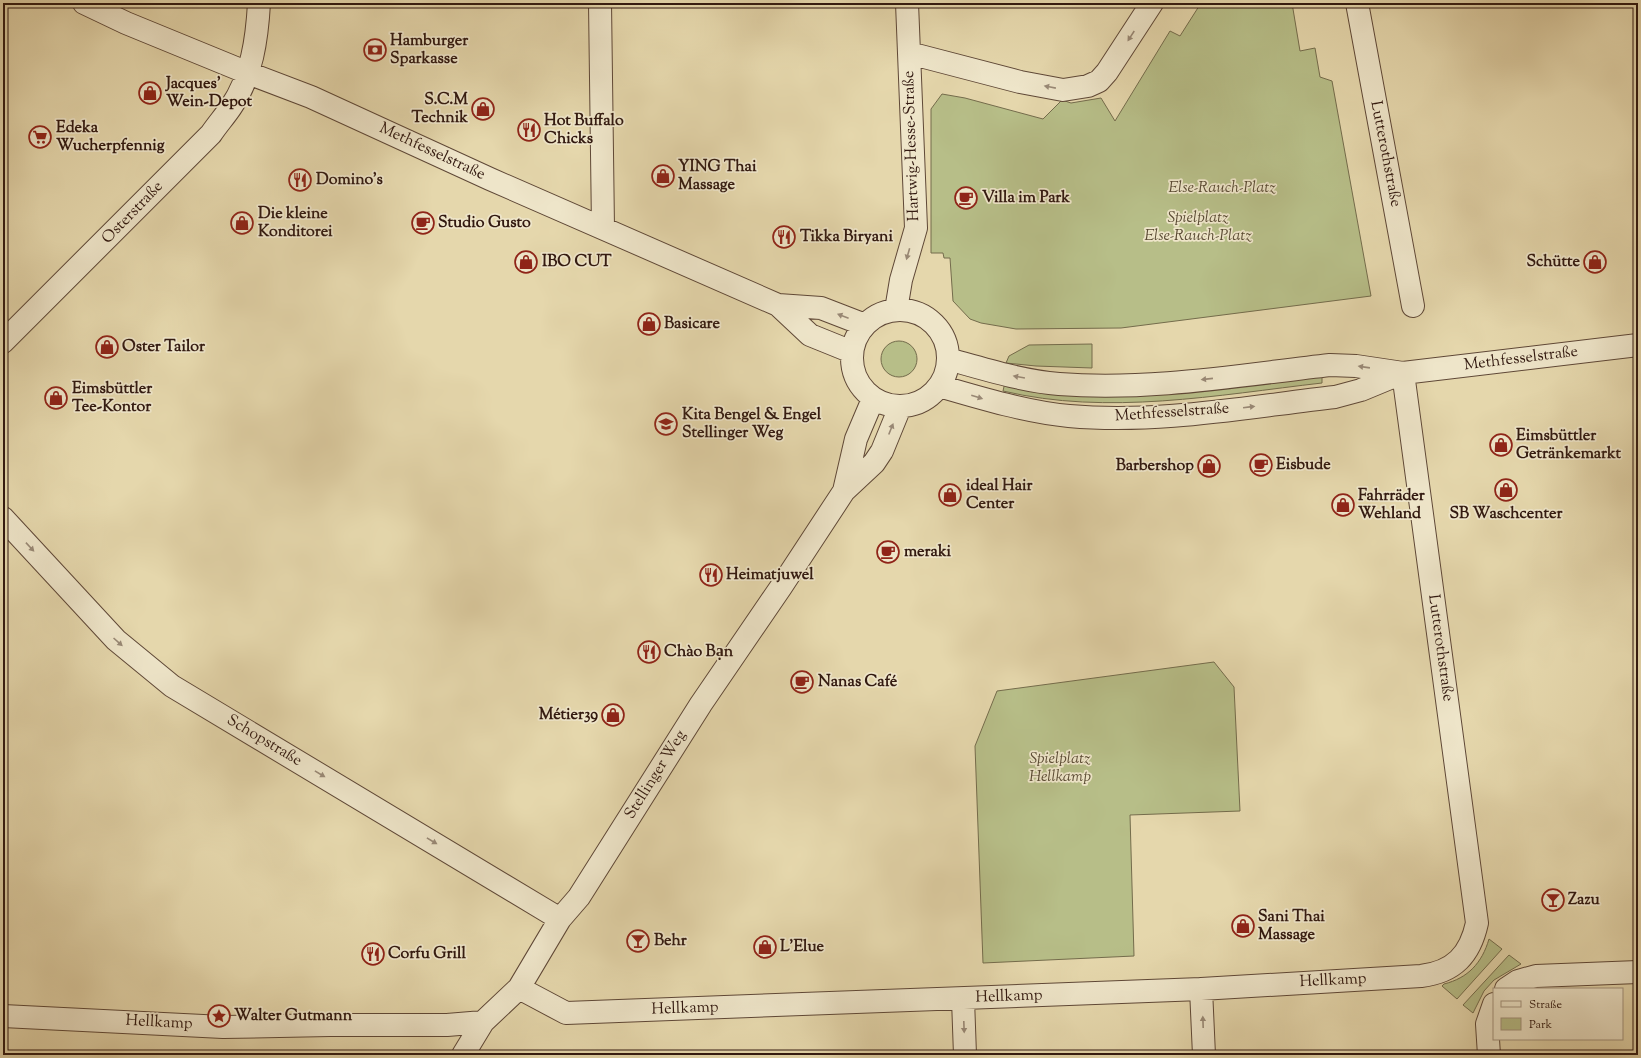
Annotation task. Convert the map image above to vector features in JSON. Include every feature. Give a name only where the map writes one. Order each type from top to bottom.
[{"type":"street","name":"Methfesselstraße","points":[[84,3],[126,23],[248,73],[312,97],[450,160],[778,305],[810,334],[852,352]]},
{"type":"street","name":"Osterstraße","points":[[3,342],[211,134],[232,106],[248,73],[257,39],[259,3]]},
{"type":"street","points":[[600,3],[604,228]]},
{"type":"street","name":"Hartwig-Hesse-Straße","points":[[896,310],[901,280],[916,228],[908,3]]},
{"type":"street","points":[[909,53],[1020,82],[1063,90],[1074,89],[1099,81],[1107,72],[1152,3]]},
{"type":"street","name":"Lutterothstraße","points":[[1357,3],[1413,306]]},
{"type":"street","name":"Methfesselstraße","points":[[778,305],[822,308],[865,325]]},
{"type":"street","points":[[896,310],[917,313],[935,325],[945,344],[948,359],[946,370],[939,386],[922,401],[900,406],[883,404],[873,399],[863,390],[856,378],[852,365],[852,352],[858,334],[865,325],[879,314],[896,310]]},
{"type":"street","name":"Methfesselstraße","points":[[948,359],[995,372],[1058,384],[1098,386],[1170,383],[1330,365],[1356,366],[1403,372],[1638,345]]},
{"type":"street","name":"Methfesselstraße","points":[[939,386],[988,400],[1067,416],[1135,418],[1335,397],[1361,390],[1403,372]]},
{"type":"street","name":"Lutterothstraße","points":[[1403,372],[1476,923]]},
{"type":"street","name":"Stellinger Weg","points":[[844,491],[856,439],[873,399]]},
{"type":"street","name":"Stellinger Weg","points":[[463,1055],[483,1022],[519,988],[560,919],[579,897],[701,704],[844,491],[874,463],[882,450],[900,406]]},
{"type":"street","name":"Schopstraße","points":[[3,518],[116,640],[172,686],[560,919]]},
{"type":"street","name":"Hellkamp","points":[[519,988],[566,1013],[1201,989],[1421,976],[1438,974],[1452,966],[1462,957],[1473,938],[1476,923]]},
{"type":"street","points":[[1508,988],[1518,981],[1536,976],[1638,972]]},
{"type":"street","points":[[1201,989],[1204,1055]]},
{"type":"street","points":[[963,998],[965,1055]]},
{"type":"street","points":[[1489,1055],[1487,1024],[1493,1007]]},
{"type":"street","name":"Hellkamp","points":[[3,1016],[223,1027],[330,1025],[447,1026],[483,1022]]},
{"type":"green space","name":"Else-Rauch-Platz","points":[[1201,3],[1292,3],[1300,51],[1315,48],[1320,77],[1332,81],[1371,296],[1121,328],[1016,329],[981,323],[970,319],[953,301],[950,258],[944,258],[943,253],[931,253],[931,109],[942,94],[965,98],[1043,119],[1062,100],[1071,103],[1101,98],[1115,121],[1170,31],[1180,36]]},
{"type":"green space","points":[[903,341],[912,346],[916,352],[916,366],[912,372],[903,377],[895,377],[886,372],[882,366],[881,355],[886,346],[892,342]]},
{"type":"green space","points":[[1092,344],[1092,368],[1036,366],[1006,363],[1009,356],[1029,345]]},
{"type":"green space","points":[[1322,374],[1322,383],[1162,401],[1122,403],[1082,402],[1043,398],[1003,391],[1005,382]]},
{"type":"green space","name":"Spielplatz Hellkamp","points":[[1214,662],[1234,687],[1240,811],[1130,815],[1134,956],[983,963],[975,746],[997,691]]},
{"type":"green space","points":[[1489,939],[1502,949],[1457,999],[1442,986],[1460,978],[1473,968],[1486,948]]},
{"type":"green space","points":[[1509,955],[1521,964],[1494,980],[1484,991],[1473,1013],[1463,1005]]},
{"type":"place","name":"Hamburger Sparkasse","points":[[375,50]]},
{"type":"place","name":"Jacques' Wein-Depot","points":[[150,93]]},
{"type":"place","name":"S.C.M Technik","points":[[483,109]]},
{"type":"place","name":"Hot Buffalo Chicks","points":[[529,130]]},
{"type":"place","name":"Edeka Wucherpfennig","points":[[40,137]]},
{"type":"place","name":"YING Thai Massage","points":[[663,176]]},
{"type":"place","name":"Domino's","points":[[300,180]]},
{"type":"place","name":"Villa im Park","points":[[966,198]]},
{"type":"place","name":"Die kleine Konditorei","points":[[242,223]]},
{"type":"place","name":"Studio Gusto","points":[[423,223]]},
{"type":"place","name":"Tikka Biryani","points":[[784,237]]},
{"type":"place","name":"IBO CUT","points":[[526,262]]},
{"type":"place","name":"Schütte","points":[[1595,262]]},
{"type":"place","name":"Basicare","points":[[649,324]]},
{"type":"place","name":"Oster Tailor","points":[[107,347]]},
{"type":"place","name":"Eimsbüttler Tee-Kontor","points":[[56,398]]},
{"type":"place","name":"Kita Bengel & Engel Stellinger Weg","points":[[666,424]]},
{"type":"place","name":"Eimsbüttler Getränkemarkt","points":[[1501,445]]},
{"type":"place","name":"Eisbude","points":[[1261,465]]},
{"type":"place","name":"Barbershop","points":[[1209,466]]},
{"type":"place","name":"SB Waschcenter","points":[[1506,490]]},
{"type":"place","name":"ideal Hair Center","points":[[950,495]]},
{"type":"place","name":"Fahrräder Wehland","points":[[1343,505]]},
{"type":"place","name":"meraki","points":[[888,552]]},
{"type":"place","name":"Heimatjuwel","points":[[711,575]]},
{"type":"place","name":"Chào Bạn","points":[[649,652]]},
{"type":"place","name":"Nanas Café","points":[[802,682]]},
{"type":"place","name":"Métier39","points":[[613,715]]},
{"type":"place","name":"Zazu","points":[[1553,900]]},
{"type":"place","name":"Sani Thai Massage","points":[[1243,926]]},
{"type":"place","name":"Behr","points":[[638,941]]},
{"type":"place","name":"L'Elue","points":[[765,947]]},
{"type":"place","name":"Corfu Grill","points":[[373,954]]},
{"type":"place","name":"Walter Gutmann","points":[[219,1016]]},
{"type":"park label","name":"Spielplatz Else-Rauch-Platz","points":[[1198,227]]}]
